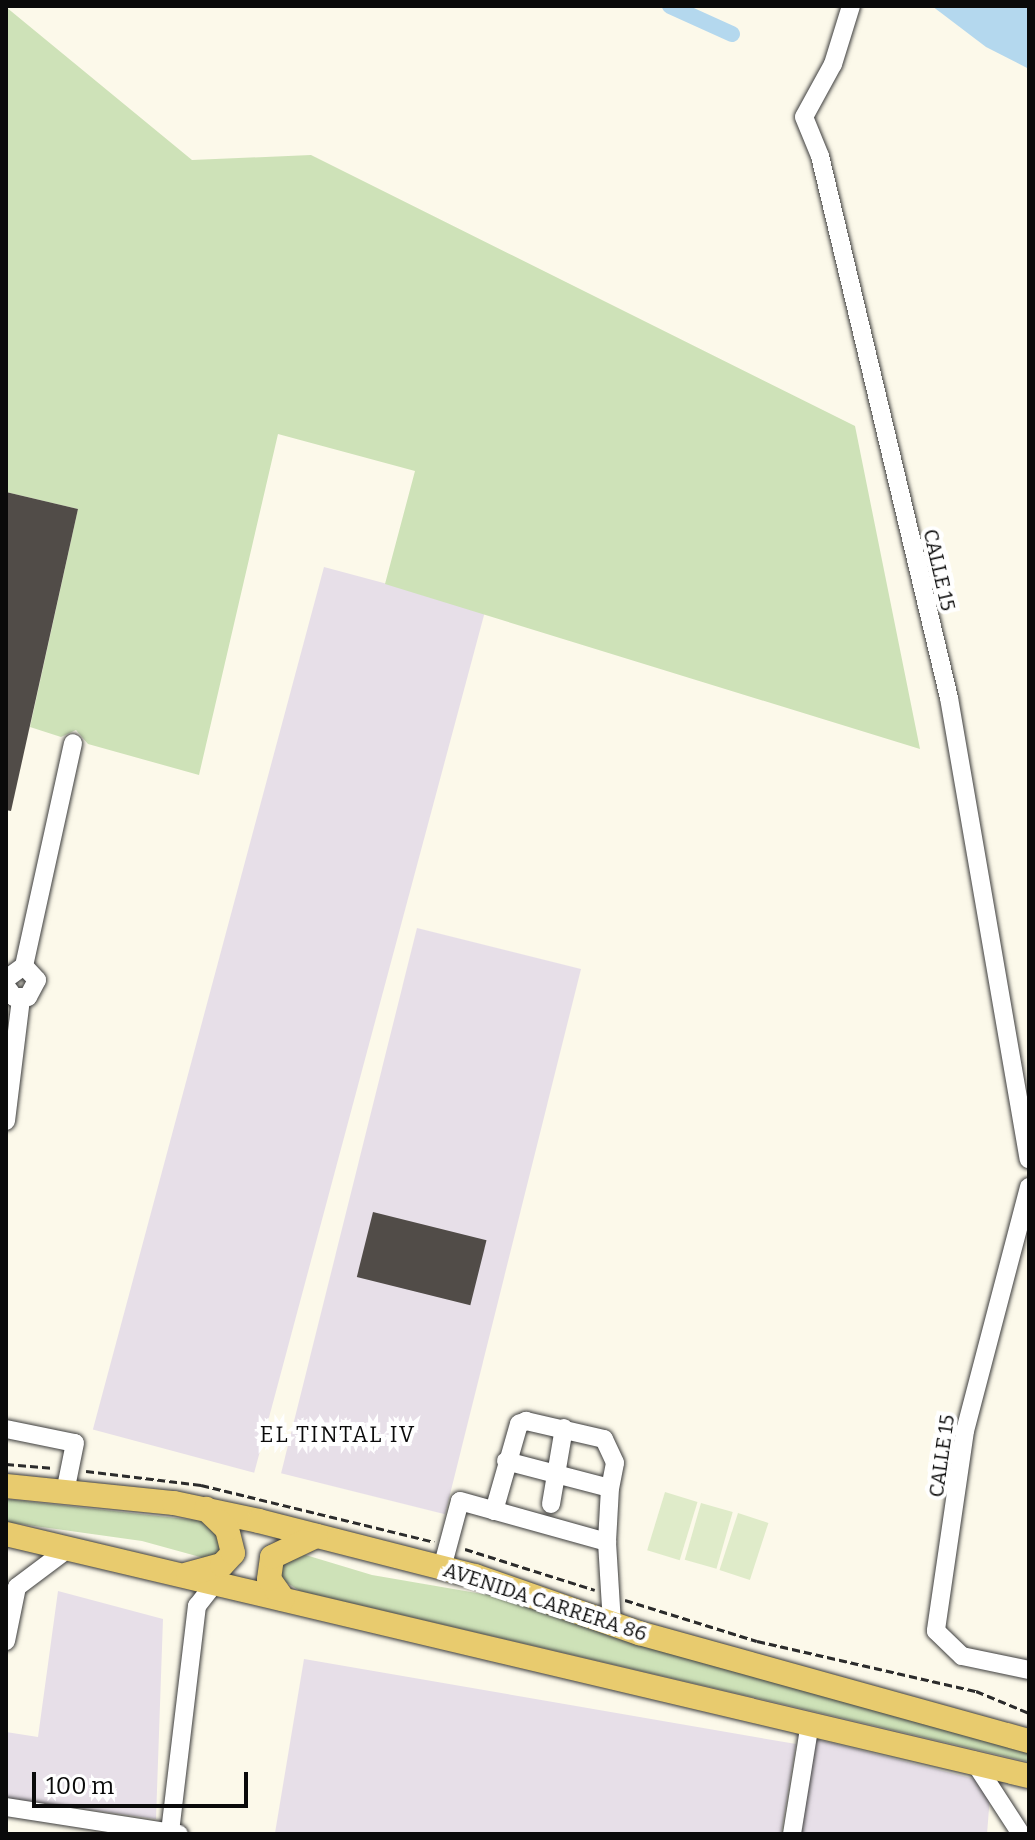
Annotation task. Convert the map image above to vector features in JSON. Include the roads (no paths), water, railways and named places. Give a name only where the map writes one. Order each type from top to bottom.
[{"type":"main road","name":"AVENIDA CARRERA 86","points":[[6,1486],[206,1509],[316,1536],[442,1568],[612,1624],[1029,1741]]},
{"type":"main road","points":[[181,1575],[214,1569],[233,1553],[227,1529],[206,1509]]},
{"type":"main road","points":[[6,1534],[973,1760],[1029,1776]]},
{"type":"main road","points":[[283,1599],[269,1579],[272,1557],[316,1536]]},
{"type":"street","name":"CALLE 15","points":[[851,6],[833,64],[804,117],[820,156],[949,698],[1029,1159]]},
{"type":"street","points":[[6,979],[24,966],[73,743]]},
{"type":"street","points":[[6,1121],[21,998],[37,987],[35,973],[24,966]]},
{"type":"street","points":[[6,986],[21,998]]},
{"type":"street","name":"CALLE 15","points":[[1029,1187],[965,1431],[936,1631],[962,1656],[1029,1670]]},
{"type":"street","points":[[494,1511],[519,1424],[564,1428],[611,1446],[615,1463],[610,1488],[607,1542],[612,1624]]},
{"type":"street","points":[[551,1504],[564,1428]]},
{"type":"street","points":[[6,1429],[75,1443],[65,1492]]},
{"type":"street","points":[[506,1461],[610,1488]]},
{"type":"street","points":[[442,1568],[460,1501],[607,1542]]},
{"type":"street","points":[[6,1641],[17,1587],[69,1548]]},
{"type":"street","points":[[6,1807],[124,1830],[176,1833],[197,1606],[215,1583]]},
{"type":"street","points":[[792,1834],[810,1723]]},
{"type":"street","points":[[973,1760],[1021,1834]]},
{"type":"water","points":[[932,6],[1029,6],[1029,69],[986,47]]},
{"type":"waterway","points":[[670,6],[732,34]]},
{"type":"district","name":"EL TINTAL IV","points":[[338,1435]]}]
